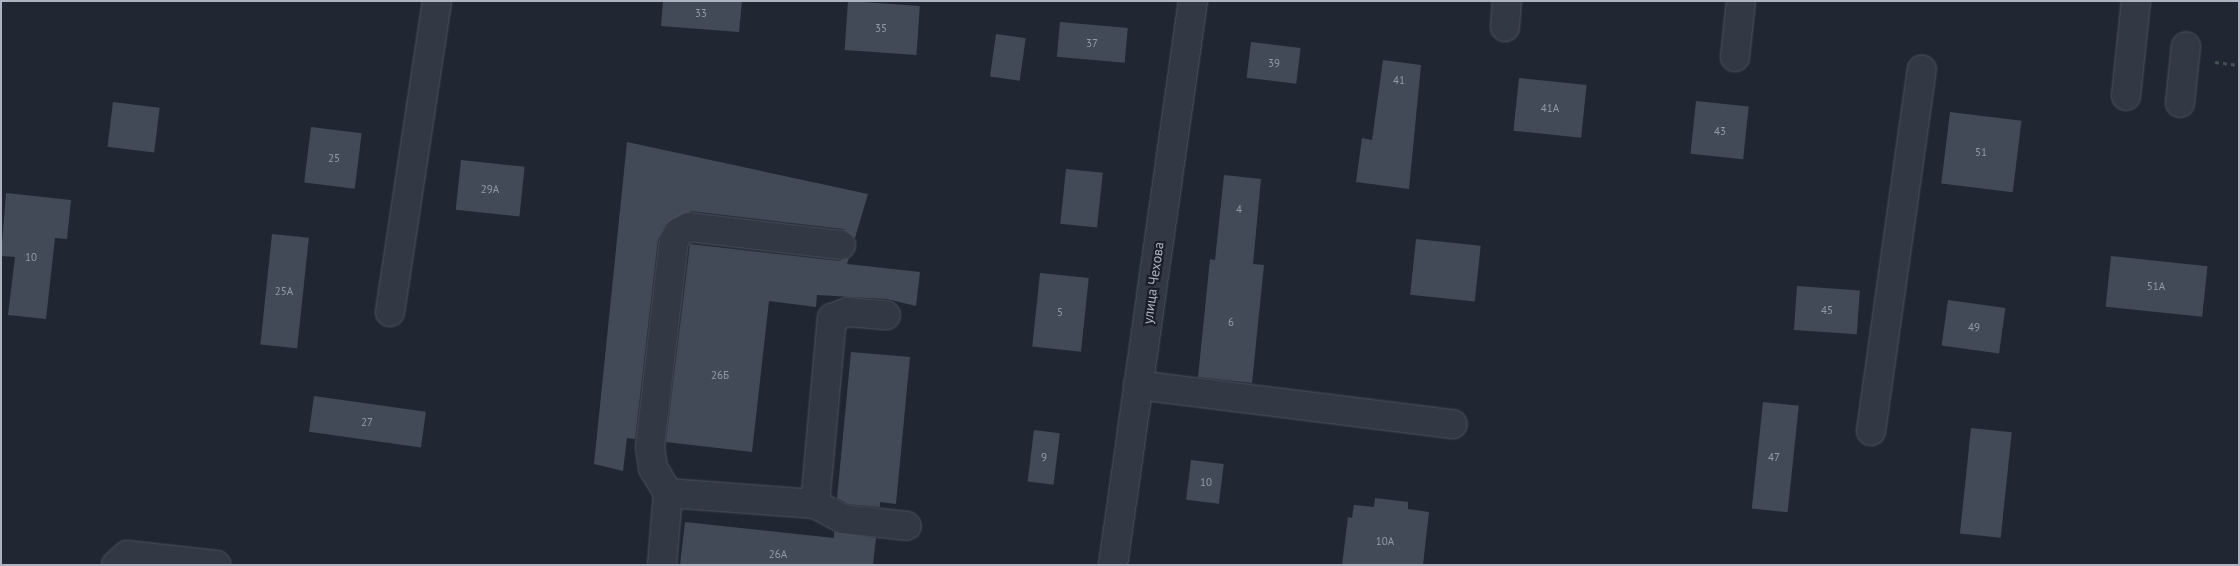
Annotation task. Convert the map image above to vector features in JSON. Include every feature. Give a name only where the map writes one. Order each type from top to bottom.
[{"type":"street","points":[[390,312],[437,1]]},
{"type":"street","name":"улица Чехова","points":[[1113,565],[1193,1]]},
{"type":"street","points":[[1734,57],[1741,1]]},
{"type":"street","points":[[2126,96],[2136,1]]},
{"type":"street","points":[[2180,103],[2186,46]]},
{"type":"street","points":[[1870,431],[1922,70]]},
{"type":"street","points":[[662,565],[668,493],[653,468],[650,447],[674,241],[679,232],[689,227],[841,245]]},
{"type":"street","points":[[815,504],[832,318],[848,312],[886,315]]},
{"type":"street","points":[[1138,385],[1452,424]]},
{"type":"street","points":[[668,493],[815,504],[843,519],[907,526]]},
{"type":"street","points":[[116,565],[127,555],[216,565]]},
{"type":"building","points":[[663,1],[742,1],[739,32],[661,26]]},
{"type":"building","points":[[848,1],[920,6],[916,55],[845,50]]},
{"type":"building","points":[[1060,22],[1128,28],[1125,63],[1057,57]]},
{"type":"building","points":[[996,34],[1026,38],[1020,81],[990,77]]},
{"type":"building","points":[[1251,42],[1301,48],[1296,84],[1247,78]]},
{"type":"building","points":[[1383,60],[1421,65],[1409,189],[1356,182],[1362,138],[1372,140]]},
{"type":"building","points":[[1519,78],[1587,85],[1581,138],[1513,131]]},
{"type":"building","points":[[1696,101],[1749,107],[1743,159],[1690,154]]},
{"type":"building","points":[[113,102],[160,108],[154,152],[108,147]]},
{"type":"building","points":[[1950,112],[2021,121],[2013,192],[1941,183]]},
{"type":"building","points":[[311,127],[362,133],[355,189],[304,183]]},
{"type":"building","points":[[627,142],[868,194],[855,238],[843,229],[691,211],[666,224],[658,239],[635,439],[627,438],[623,471],[594,464]]},
{"type":"building","points":[[461,160],[525,167],[519,216],[456,210]]},
{"type":"building","points":[[1066,169],[1103,173],[1097,228],[1060,224]]},
{"type":"building","points":[[1224,175],[1261,179],[1253,264],[1264,265],[1252,383],[1198,377],[1210,259],[1215,260]]},
{"type":"building","points":[[6,193],[71,200],[67,239],[55,238],[46,319],[8,315],[15,257],[1,256]]},
{"type":"building","points":[[272,234],[309,238],[297,348],[260,344]]},
{"type":"building","points":[[1416,239],[1481,246],[1475,301],[1410,295]]},
{"type":"building","points":[[690,244],[839,261],[849,258],[847,264],[920,272],[916,306],[887,299],[817,295],[816,307],[769,301],[752,452],[666,442]]},
{"type":"building","points":[[2111,256],[2207,266],[2202,317],[2106,307]]},
{"type":"building","points":[[1040,273],[1089,278],[1081,352],[1032,347]]},
{"type":"building","points":[[1797,286],[1860,290],[1857,334],[1794,330]]},
{"type":"building","points":[[1948,300],[2005,308],[1999,354],[1942,346]]},
{"type":"building","points":[[851,352],[910,357],[896,504],[880,502],[880,507],[848,504],[837,498]]},
{"type":"building","points":[[314,396],[426,412],[421,447],[309,432]]},
{"type":"building","points":[[1763,402],[1799,406],[1788,512],[1752,508]]},
{"type":"building","points":[[1971,428],[2012,432],[2001,538],[1960,533]]},
{"type":"building","points":[[1034,430],[1060,433],[1053,485],[1028,482]]},
{"type":"building","points":[[1191,460],[1224,464],[1219,504],[1186,500]]},
{"type":"building","points":[[1375,498],[1408,502],[1408,509],[1429,512],[1423,565],[1342,565],[1348,517],[1352,518],[1354,505],[1374,507]]},
{"type":"building","points":[[685,522],[834,538],[834,532],[876,538],[873,565],[680,565]]}]
